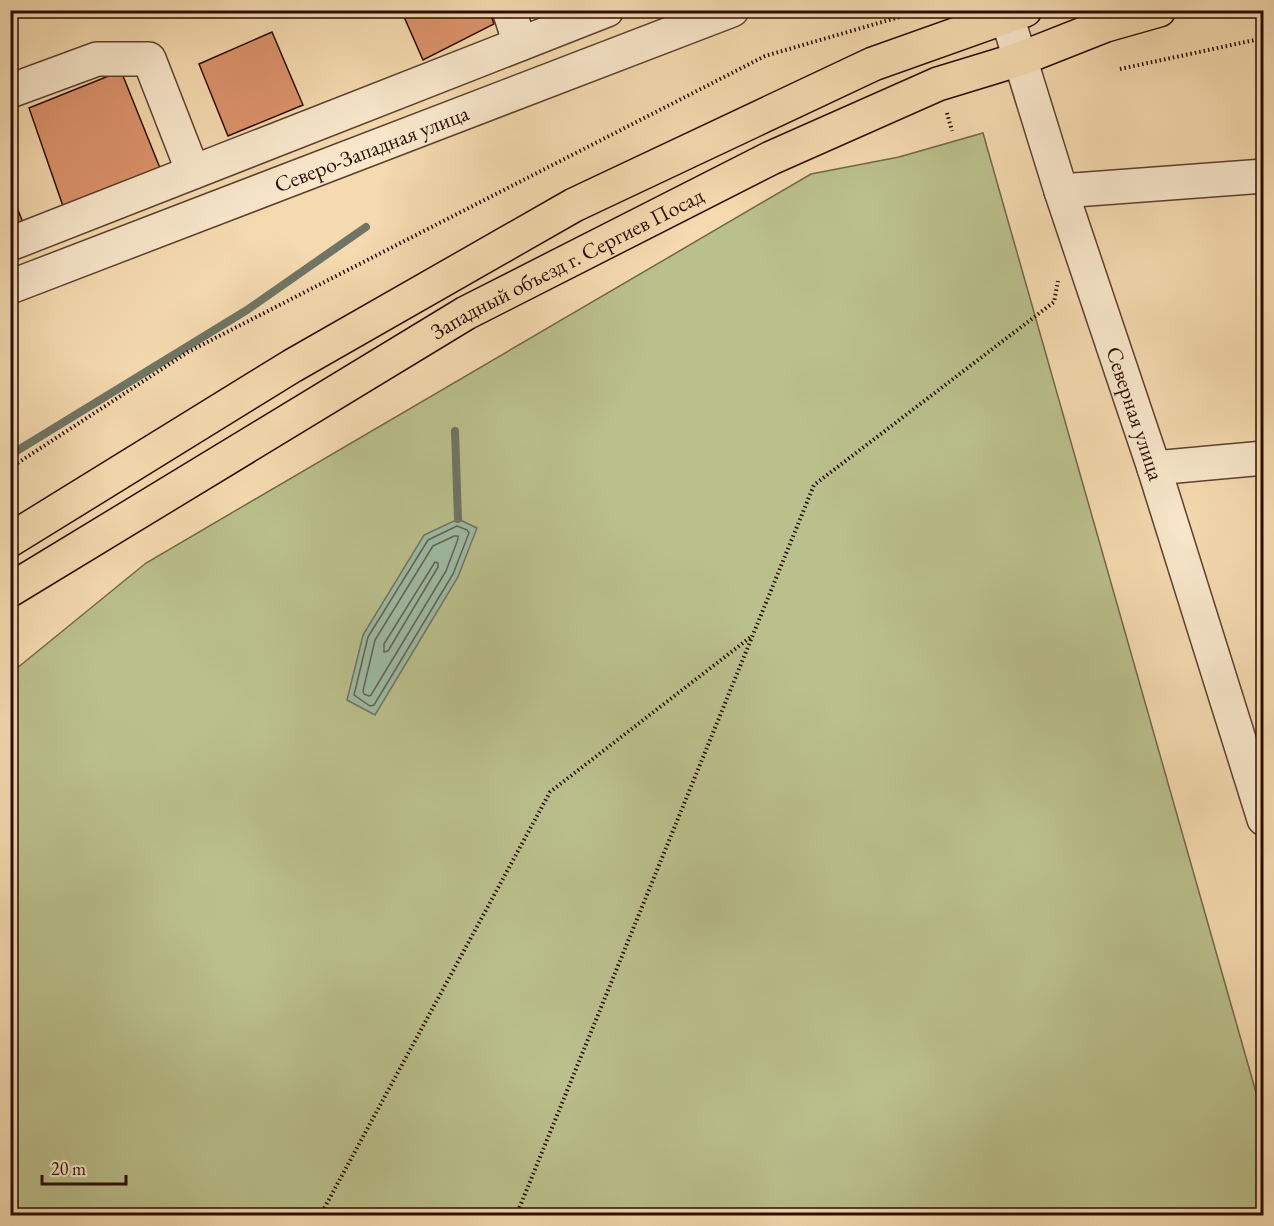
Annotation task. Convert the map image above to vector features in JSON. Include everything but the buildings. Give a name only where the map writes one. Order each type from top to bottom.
[{"type":"main road","name":"Западный объезд г. Сергиев Посад","points":[[10,590],[466,313],[771,158],[938,84],[1020,59],[1106,25],[1159,10]]},
{"type":"main road","name":"Западный объезд г. Сергиев Посад","points":[[10,540],[292,366],[574,205],[873,64],[1012,13]]},
{"type":"street","points":[[508,10],[520,44]]},
{"type":"street","points":[[10,244],[607,10]]},
{"type":"street","name":"Северо-Западная улица","points":[[10,287],[732,10]]},
{"type":"street","name":"Северная улица","points":[[1012,13],[1020,59],[1060,190],[1154,468],[1263,819]]},
{"type":"street","points":[[10,91],[97,59],[149,59],[193,172]]},
{"type":"street","points":[[1060,190],[1263,176]]},
{"type":"street","points":[[1154,468],[1263,458]]},
{"type":"path","points":[[10,468],[188,352],[765,56],[913,13]]},
{"type":"path","points":[[1120,69],[1263,38]]},
{"type":"path","points":[[944,104],[952,130]]},
{"type":"path","points":[[516,1215],[814,485],[1054,302]]},
{"type":"path","points":[[320,1215],[550,792],[753,635]]},
{"type":"green space","points":[[983,133],[1263,1117],[1263,1215],[11,1216],[11,673],[146,563],[811,174],[899,157]]},
{"type":"water","points":[[458,519],[477,528],[458,577],[375,715],[347,700],[363,635],[424,535]]},
{"type":"waterway","points":[[10,455],[247,310],[366,227]]},
{"type":"waterway","points":[[455,431],[458,519]]}]
